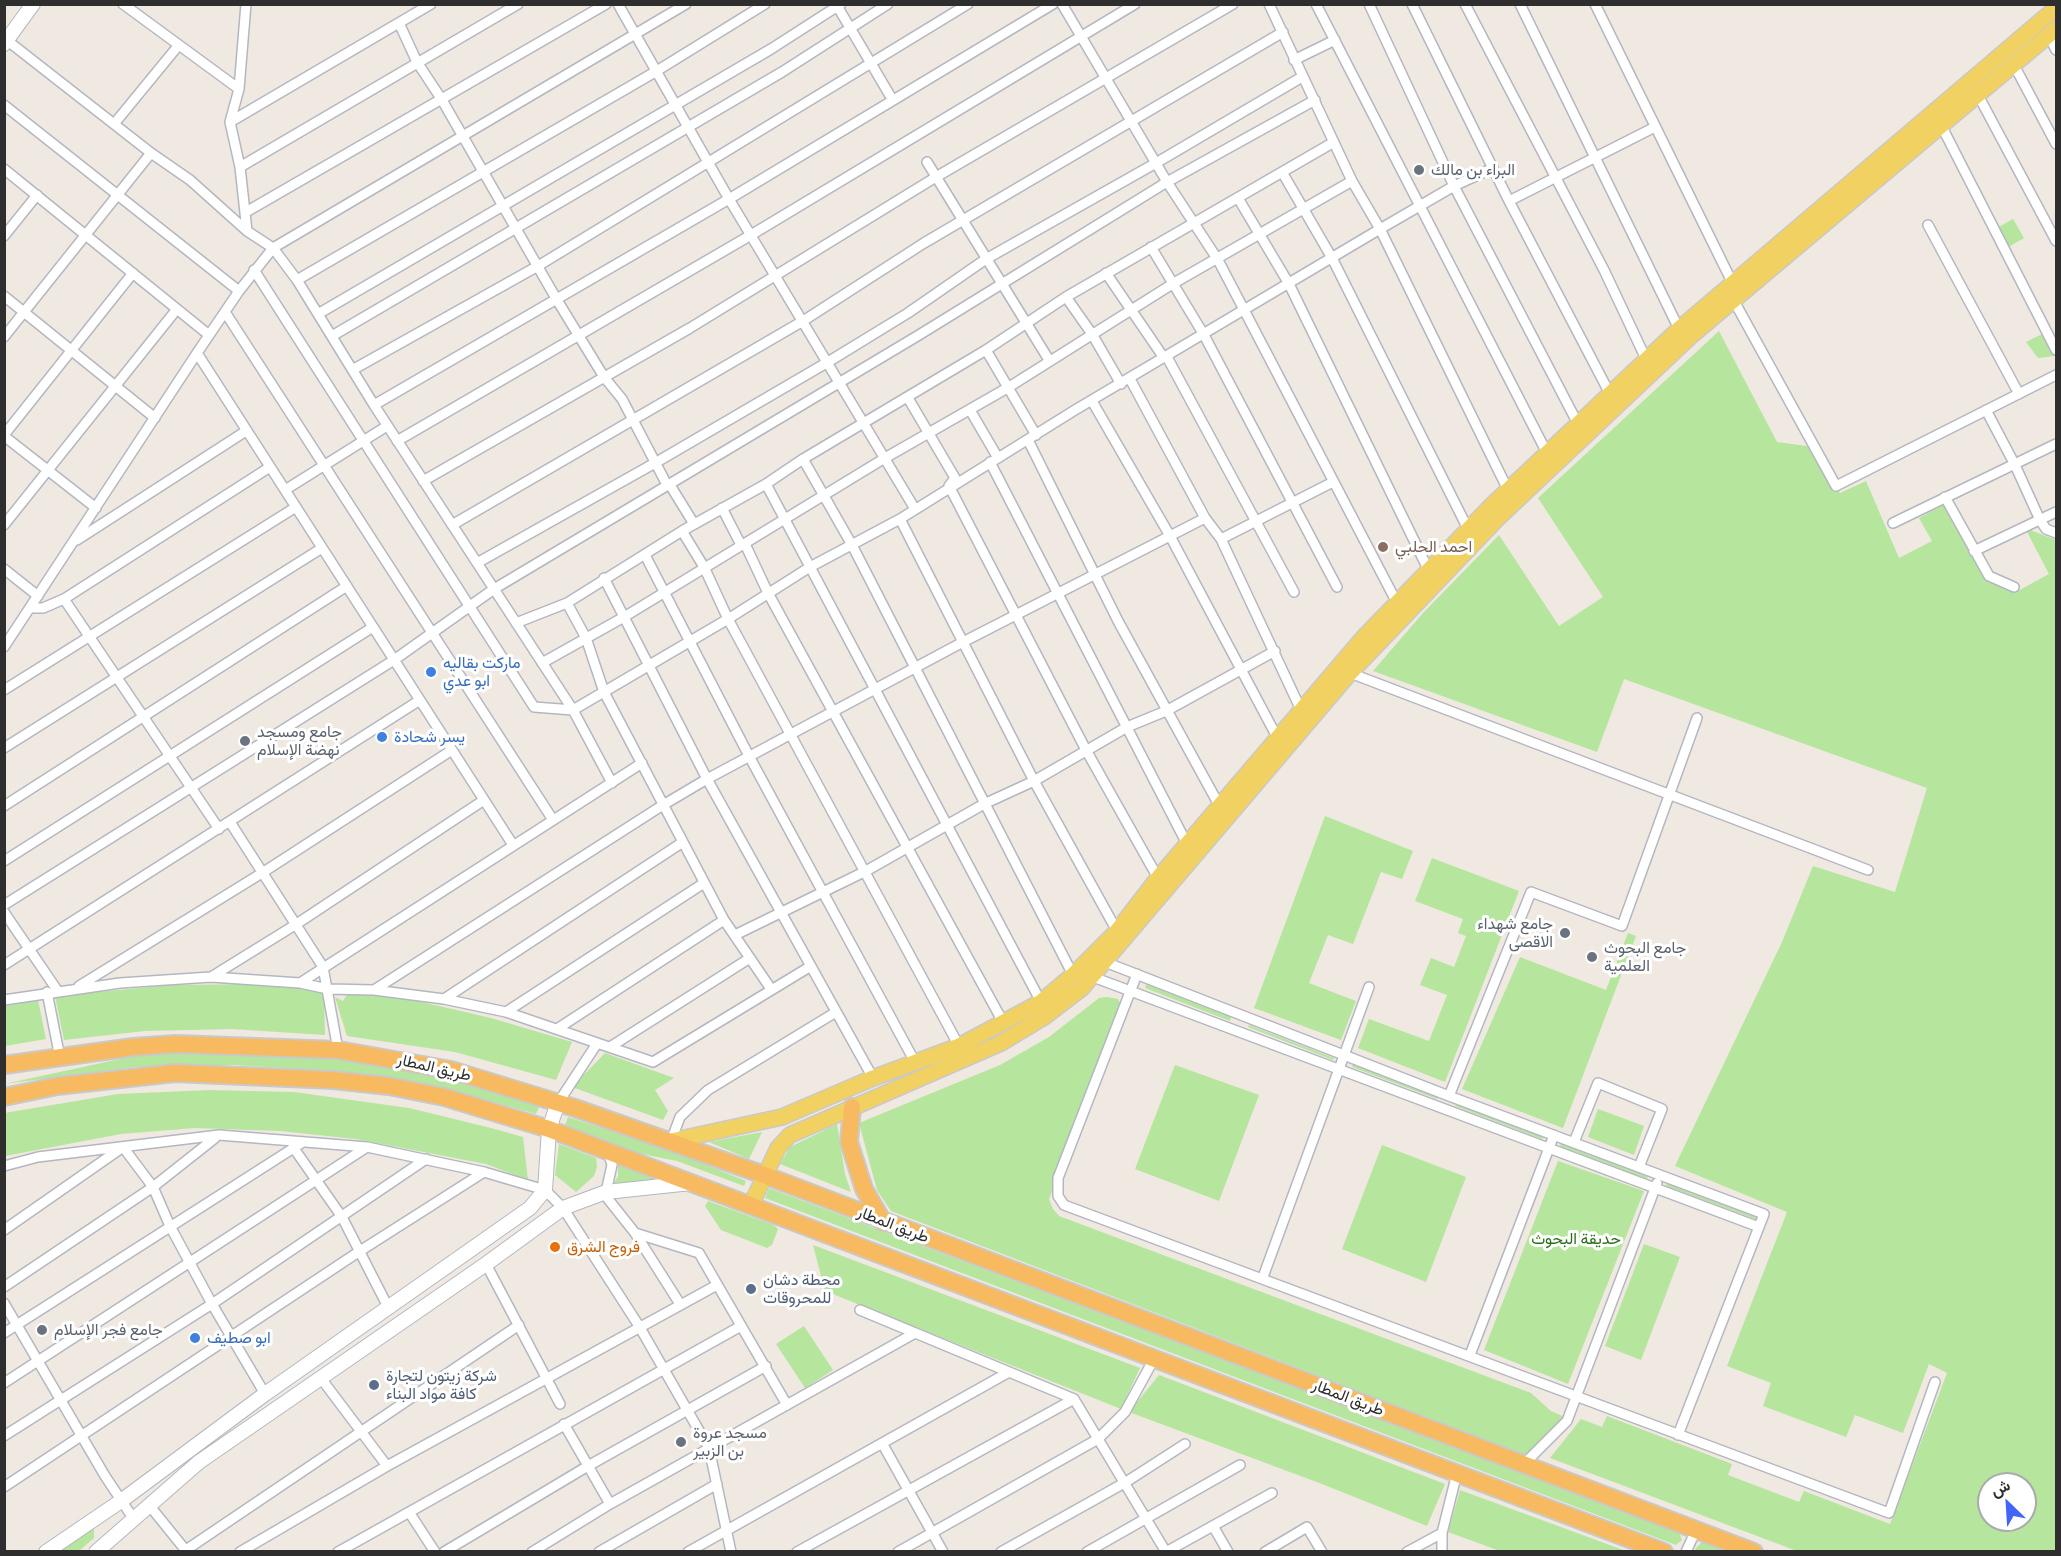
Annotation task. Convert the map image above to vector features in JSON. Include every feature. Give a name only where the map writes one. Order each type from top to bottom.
[{"type":"highway","name":"طريق المطار","points":[[40,1061],[133,1047],[176,1044],[338,1050],[451,1070],[558,1103],[764,1175],[1754,1551]]},
{"type":"highway","points":[[4,1065],[40,1061]]},
{"type":"highway","name":"طريق المطار","points":[[4,1097],[57,1086],[175,1073],[333,1080],[389,1086],[444,1097],[549,1129],[1155,1357],[1645,1548],[1664,1551]]},
{"type":"highway","points":[[852,1107],[849,1142],[864,1189],[883,1222]]},
{"type":"main road","points":[[6,40],[33,4]]},
{"type":"main road","points":[[671,1141],[782,1117],[873,1078],[959,1046],[1041,1002],[1073,975],[1117,931],[1186,844],[1277,737],[1396,601],[1468,529],[1679,329],[2056,8]]},
{"type":"main road","points":[[751,1205],[778,1148],[790,1135],[1001,1043],[1044,1017],[1093,977],[1350,673],[1497,519],[1692,335],[1942,128],[2053,32]]},
{"type":"main road","name":"طريق المطار","points":[[4,1073],[40,1061]]},
{"type":"main road","points":[[46,1551],[121,1501],[265,1394],[530,1208],[544,1190],[549,1129],[558,1103]]},
{"type":"main road","points":[[782,1117],[790,1135]]},
{"type":"main road","points":[[96,1551],[199,1462],[486,1264],[563,1208],[606,1192],[692,1183]]},
{"type":"street","points":[[123,4],[239,89]]},
{"type":"street","points":[[246,4],[239,89],[230,122],[240,167],[248,231]]},
{"type":"street","points":[[230,122],[431,4]]},
{"type":"street","points":[[240,167],[518,4]]},
{"type":"street","points":[[246,212],[606,4]]},
{"type":"street","points":[[618,4],[729,199],[915,508]]},
{"type":"street","points":[[4,647],[209,335],[254,270],[273,248],[686,4]]},
{"type":"street","points":[[297,280],[655,72],[765,4]]},
{"type":"street","points":[[332,336],[782,72],[888,4]]},
{"type":"street","points":[[354,369],[538,266],[968,4]]},
{"type":"street","points":[[374,405],[729,199],[1053,4]]},
{"type":"street","points":[[1062,4],[1167,182],[1218,260],[1396,601]]},
{"type":"street","points":[[397,441],[751,235],[1135,4]]},
{"type":"street","points":[[423,481],[604,377],[936,177],[1233,4]]},
{"type":"street","points":[[1269,4],[1352,182],[1380,229],[1508,490]]},
{"type":"street","points":[[1316,4],[1547,453]]},
{"type":"street","points":[[1369,4],[1454,186],[1578,424]]},
{"type":"street","points":[[1412,4],[1509,201],[1610,394]]},
{"type":"street","points":[[1465,4],[1604,270],[1646,359]]},
{"type":"street","points":[[1520,4],[1679,329]]},
{"type":"street","points":[[1595,4],[1733,284]]},
{"type":"street","points":[[318,314],[771,49],[838,5],[892,99]]},
{"type":"street","points":[[399,24],[417,62],[504,205],[557,300],[604,377],[622,399],[666,483],[670,485],[694,524]]},
{"type":"street","points":[[452,525],[803,321],[963,220],[1283,32]]},
{"type":"street","points":[[2053,32],[2056,50]]},
{"type":"street","points":[[6,40],[151,153],[190,180],[248,231],[273,248],[297,280],[354,369],[387,426],[573,710],[612,783]]},
{"type":"street","points":[[1294,60],[1335,40]]},
{"type":"street","points":[[114,124],[178,46]]},
{"type":"street","points":[[2014,65],[2056,144]]},
{"type":"street","points":[[477,563],[828,362],[908,313],[986,259],[1156,163],[1302,76]]},
{"type":"street","points":[[1978,95],[2056,241]]},
{"type":"street","points":[[4,905],[394,660],[494,589],[670,485],[1167,182],[1315,100]]},
{"type":"street","points":[[4,105],[239,291]]},
{"type":"street","points":[[1509,201],[1655,127]]},
{"type":"street","points":[[1942,128],[2056,350]]},
{"type":"street","points":[[516,623],[567,603],[682,531],[766,484],[802,459],[987,350],[1066,297],[1334,142]]},
{"type":"street","points":[[4,338],[151,153]]},
{"type":"street","points":[[927,162],[1000,284],[1049,360]]},
{"type":"street","points":[[254,270],[534,706],[573,710],[728,619],[810,567],[900,519],[949,486],[1380,229],[1454,186],[1493,168]]},
{"type":"street","points":[[4,169],[209,335]]},
{"type":"street","points":[[1282,172],[1302,211],[1332,258],[1468,529]]},
{"type":"street","points":[[542,663],[624,617],[885,458],[1009,387],[1174,283],[1352,182]]},
{"type":"street","points":[[4,236],[37,195]]},
{"type":"street","points":[[1238,198],[1289,284],[1428,569]]},
{"type":"street","points":[[1928,225],[2019,394]]},
{"type":"street","points":[[1151,247],[1204,335],[1337,586]]},
{"type":"street","points":[[96,508],[4,435],[133,273]]},
{"type":"street","points":[[1106,273],[1166,358],[1294,592]]},
{"type":"street","points":[[4,296],[154,418]]},
{"type":"street","points":[[1066,297],[1092,334],[1121,384]]},
{"type":"street","points":[[1734,301],[1836,486],[2056,375]]},
{"type":"street","points":[[4,525],[177,309]]},
{"type":"street","points":[[225,312],[323,468],[552,820]]},
{"type":"street","points":[[987,350],[1009,387],[1095,574],[1166,711],[1219,805]]},
{"type":"street","points":[[197,353],[513,845]]},
{"type":"street","points":[[1130,379],[1205,518],[1221,539],[1301,710]]},
{"type":"street","points":[[908,398],[927,434],[955,478],[949,486]]},
{"type":"street","points":[[1092,401],[1170,536],[1277,737]]},
{"type":"street","points":[[970,410],[1186,844]]},
{"type":"street","points":[[1986,410],[2040,520],[2046,529],[2056,533]]},
{"type":"street","points":[[285,490],[387,426]]},
{"type":"street","points":[[73,543],[246,431]]},
{"type":"street","points":[[1893,523],[2056,444]]},
{"type":"street","points":[[802,459],[852,545],[1073,975]]},
{"type":"street","points":[[30,608],[44,608],[64,599],[270,467]]},
{"type":"street","points":[[1221,539],[1333,483]]},
{"type":"street","points":[[766,484],[1041,1002]]},
{"type":"street","points":[[949,486],[1086,750],[1158,878]]},
{"type":"street","points":[[1946,497],[1989,576],[2014,587]]},
{"type":"street","points":[[4,690],[296,507]]},
{"type":"street","points":[[722,508],[740,543],[745,544],[768,593],[1003,1022]]},
{"type":"street","points":[[1974,551],[2056,512]]},
{"type":"street","points":[[374,990],[663,804],[707,779],[963,642],[1205,518]]},
{"type":"street","points":[[900,519],[1034,781],[1117,931]]},
{"type":"street","points":[[682,531],[704,567],[728,619],[959,1046]]},
{"type":"street","points":[[4,748],[322,548]]},
{"type":"street","points":[[645,555],[748,756],[915,1062]]},
{"type":"street","points":[[4,569],[38,596]]},
{"type":"street","points":[[604,578],[707,779],[873,1078]]},
{"type":"street","points":[[4,806],[142,715],[347,586]]},
{"type":"street","points":[[64,599],[219,829]]},
{"type":"street","points":[[567,603],[586,638],[604,692],[704,883],[724,920],[771,989]]},
{"type":"street","points":[[4,861],[373,627]]},
{"type":"street","points":[[735,935],[866,871],[984,804],[1034,781],[1086,750],[1127,728],[1166,711],[1275,651]]},
{"type":"street","points":[[1350,673],[1868,870]]},
{"type":"street","points":[[4,965],[420,700]]},
{"type":"street","points":[[1449,1096],[1531,892],[1622,926],[1697,718]]},
{"type":"street","points":[[75,988],[262,873],[452,750]]},
{"type":"street","points":[[300,983],[642,763]]},
{"type":"street","points":[[211,977],[295,925],[484,800]]},
{"type":"street","points":[[230,822],[323,967],[338,1050]]},
{"type":"street","points":[[444,999],[683,842]]},
{"type":"street","points":[[506,1012],[704,883]]},
{"type":"street","points":[[4,912],[57,990]]},
{"type":"street","points":[[557,1029],[724,920]]},
{"type":"street","points":[[610,1047],[750,958]]},
{"type":"street","points":[[1105,962],[1449,1096],[1764,1214],[1678,1435]]},
{"type":"street","points":[[4,1000],[75,988],[211,977],[300,983],[328,989],[374,990],[444,999],[506,1012],[596,1045],[610,1047],[653,1062],[811,966]]},
{"type":"street","points":[[1137,974],[1058,1178],[1058,1196],[1064,1205],[1263,1277],[1889,1513],[1935,1382]]},
{"type":"street","points":[[1093,977],[1759,1227]]},
{"type":"street","points":[[1263,1277],[1342,1054],[1369,987]]},
{"type":"street","points":[[47,992],[60,1058]]},
{"type":"street","points":[[671,1141],[680,1117],[708,1090],[836,1012]]},
{"type":"street","points":[[558,1103],[596,1045]]},
{"type":"street","points":[[1574,1142],[1598,1083],[1662,1109],[1639,1167]]},
{"type":"street","points":[[1470,1355],[1554,1134]]},
{"type":"street","points":[[4,1287],[153,1187],[219,1136]]},
{"type":"street","points":[[4,1168],[38,1157],[219,1136],[367,1147],[484,1172],[544,1190],[563,1208],[639,1326],[710,1448],[731,1551]]},
{"type":"street","points":[[4,1333],[304,1142]]},
{"type":"street","points":[[123,1147],[153,1187],[170,1226],[212,1304],[265,1394]]},
{"type":"street","points":[[4,1230],[123,1147]]},
{"type":"street","points":[[293,1147],[342,1217],[388,1306]]},
{"type":"street","points":[[4,1383],[367,1147]]},
{"type":"street","points":[[608,1151],[612,1166],[606,1192],[680,1304]]},
{"type":"street","points":[[4,1436],[212,1304],[426,1160]]},
{"type":"street","points":[[4,1488],[360,1251],[484,1172]]},
{"type":"street","points":[[1524,1464],[1567,1421],[1660,1175]]},
{"type":"street","points":[[634,1233],[699,1253],[788,1405]]},
{"type":"street","points":[[486,1264],[560,1404]]},
{"type":"street","points":[[240,1551],[387,1466],[717,1285]]},
{"type":"street","points":[[4,1303],[133,1518]]},
{"type":"street","points":[[860,1310],[1074,1399],[1166,1551],[1272,1493]]},
{"type":"street","points":[[149,1505],[186,1551],[519,1325]]},
{"type":"street","points":[[338,1551],[564,1424],[666,1370],[741,1326]]},
{"type":"street","points":[[532,1551],[610,1504],[915,1333]]},
{"type":"street","points":[[898,1551],[1098,1439],[1125,1412],[1155,1357]]},
{"type":"street","points":[[444,1551],[588,1466],[766,1366]]},
{"type":"street","points":[[688,1551],[1009,1372]]},
{"type":"street","points":[[320,1377],[387,1466]]},
{"type":"street","points":[[797,1551],[1074,1399]]},
{"type":"street","points":[[564,1424],[610,1504]]},
{"type":"street","points":[[882,1443],[943,1551]]},
{"type":"street","points":[[1001,1551],[1126,1482],[1185,1444]]},
{"type":"street","points":[[1087,1551],[1240,1465]]},
{"type":"street","points":[[1442,1551],[1442,1533],[1457,1473]]},
{"type":"street","points":[[599,1551],[717,1484]]},
{"type":"street","points":[[409,1512],[435,1551]]},
{"type":"street","points":[[1213,1526],[1228,1551]]},
{"type":"street","points":[[1265,1551],[1307,1527],[1322,1551]]},
{"type":"street","points":[[1686,1551],[1696,1530]]},
{"type":"street","points":[[1407,1551],[1442,1533]]},
{"type":"green space","points":[[2013,219],[2024,238],[2005,249],[1995,229]]},
{"type":"green space","points":[[1719,331],[1777,442],[1807,446],[1840,493],[1866,481],[1899,558],[1932,541],[1919,518],[1945,504],[1986,579],[2016,592],[2049,574],[2025,528],[2056,540],[2056,1551],[1797,1551],[1550,1458],[1581,1419],[1602,1427],[1607,1416],[1732,1464],[1728,1475],[1799,1502],[1804,1491],[1890,1524],[1947,1373],[1929,1364],[1903,1433],[1855,1415],[1846,1437],[1763,1406],[1771,1383],[1727,1366],[1787,1212],[1675,1166],[1782,942],[1813,866],[1895,892],[1927,788],[1624,679],[1597,752],[1373,671],[1423,613],[1499,535],[1559,626],[1603,597],[1538,498]]},
{"type":"green space","points":[[2042,334],[2055,356],[2038,358],[2026,342]]},
{"type":"green space","points":[[1325,816],[1413,851],[1402,879],[1381,872],[1353,944],[1328,935],[1309,983],[1356,1001],[1341,1040],[1254,1008]]},
{"type":"green space","points":[[1432,858],[1519,891],[1445,1082],[1358,1048],[1369,1019],[1429,1041],[1447,995],[1420,985],[1431,958],[1454,967],[1466,936],[1458,933],[1463,919],[1415,901]]},
{"type":"green space","points":[[1628,933],[1636,936],[1563,1128],[1462,1089],[1520,957],[1606,990]]},
{"type":"green space","points":[[260,984],[324,992],[325,1035],[232,1029],[145,1031],[64,1040],[55,996],[171,985]]},
{"type":"green space","points":[[1146,984],[1231,1017],[1230,1021],[1145,988]]},
{"type":"green space","points":[[348,993],[413,1000],[491,1018],[572,1042],[556,1080],[455,1052],[347,1036],[335,997],[343,1001]]},
{"type":"green space","points":[[1099,998],[1118,999],[1122,1007],[1049,1199],[1059,1216],[1531,1393],[1551,1411],[1567,1418],[1527,1456],[891,1211],[877,1190],[859,1123],[1000,1065],[1049,1037]]},
{"type":"green space","points":[[38,1000],[46,1039],[5,1046],[5,1006]]},
{"type":"green space","points":[[1249,1025],[1334,1058],[1333,1060],[1248,1027]]},
{"type":"green space","points":[[175,1052],[235,1052],[336,1058],[395,1066],[450,1078],[540,1105],[536,1114],[447,1089],[391,1078],[334,1071],[234,1065],[136,1067],[4,1084],[134,1056]]},
{"type":"green space","points":[[605,1053],[674,1078],[655,1090],[668,1111],[663,1120],[572,1087]]},
{"type":"green space","points":[[1353,1064],[1438,1096],[1437,1099],[1352,1067]]},
{"type":"green space","points":[[1175,1065],[1259,1095],[1219,1201],[1135,1169]]},
{"type":"green space","points":[[209,1090],[294,1092],[409,1108],[523,1137],[528,1180],[486,1164],[356,1139],[280,1131],[195,1128],[121,1134],[5,1156],[4,1113],[118,1094]]},
{"type":"green space","points":[[1456,1103],[1543,1136],[1542,1139],[1455,1106]]},
{"type":"green space","points":[[1598,1109],[1644,1126],[1634,1155],[1588,1137]]},
{"type":"green space","points":[[568,1117],[677,1153],[746,1181],[744,1186],[677,1161],[632,1152],[565,1125]]},
{"type":"green space","points":[[837,1124],[845,1174],[851,1192],[780,1164],[790,1147]]},
{"type":"green space","points":[[762,1132],[749,1159],[709,1142]]},
{"type":"green space","points":[[1561,1143],[1648,1176],[1647,1179],[1560,1146]]},
{"type":"green space","points":[[559,1144],[596,1158],[597,1167],[594,1176],[576,1192],[555,1175]]},
{"type":"green space","points":[[1382,1145],[1466,1177],[1426,1282],[1342,1249]]},
{"type":"green space","name":"حديقة البحوث","points":[[1558,1161],[1644,1191],[1568,1384],[1484,1350]]},
{"type":"green space","points":[[618,1165],[655,1178],[655,1180],[611,1188],[618,1176]]},
{"type":"green space","points":[[1667,1183],[1759,1218],[1758,1220],[1666,1186]]},
{"type":"green space","points":[[769,1188],[1679,1532],[1682,1540],[1676,1545],[765,1198]]},
{"type":"green space","points":[[708,1201],[774,1225],[778,1229],[772,1245],[767,1248],[721,1230],[705,1206]]},
{"type":"green space","points":[[1644,1244],[1680,1257],[1641,1360],[1605,1346]]},
{"type":"green space","points":[[813,1245],[1140,1368],[1121,1409],[825,1291]]},
{"type":"green space","points":[[804,1326],[833,1370],[805,1388],[776,1344]]},
{"type":"green space","points":[[1159,1375],[1445,1484],[1427,1526],[1129,1412]]},
{"type":"green space","points":[[1460,1490],[1626,1551],[1500,1551],[1448,1532]]},
{"type":"green space","points":[[94,1527],[94,1538],[79,1551],[59,1552]]},
{"type":"green space","points":[[1702,1542],[1729,1551],[1698,1551],[1695,1549]]},
{"type":"place","name":"البراء بن مالك","points":[[1419,170]]},
{"type":"place","name":"احمد الحلبي","points":[[1383,547]]},
{"type":"place","name":"ماركت بقاليه ابو عدي","points":[[431,672]]},
{"type":"place","name":"يسر شحادة","points":[[382,737]]},
{"type":"place","name":"جامع ومسجد نهضة الإسلام","points":[[245,741]]},
{"type":"place","name":"جامع شهداء الاقصى","points":[[1565,933]]},
{"type":"place","name":"جامع البحوث العلمية","points":[[1592,957]]},
{"type":"place","name":"فروج الشرق","points":[[555,1247]]},
{"type":"place","name":"محطة دشان للمحروقات","points":[[751,1289]]},
{"type":"place","name":"جامع فجر الإسلام","points":[[42,1330]]},
{"type":"place","name":"ابو صطيف","points":[[195,1338]]},
{"type":"place","name":"شركة زيتون لتجارة كافة مواد البناء","points":[[374,1385]]},
{"type":"place","name":"مسجد عروة بن الزبير","points":[[681,1442]]}]
